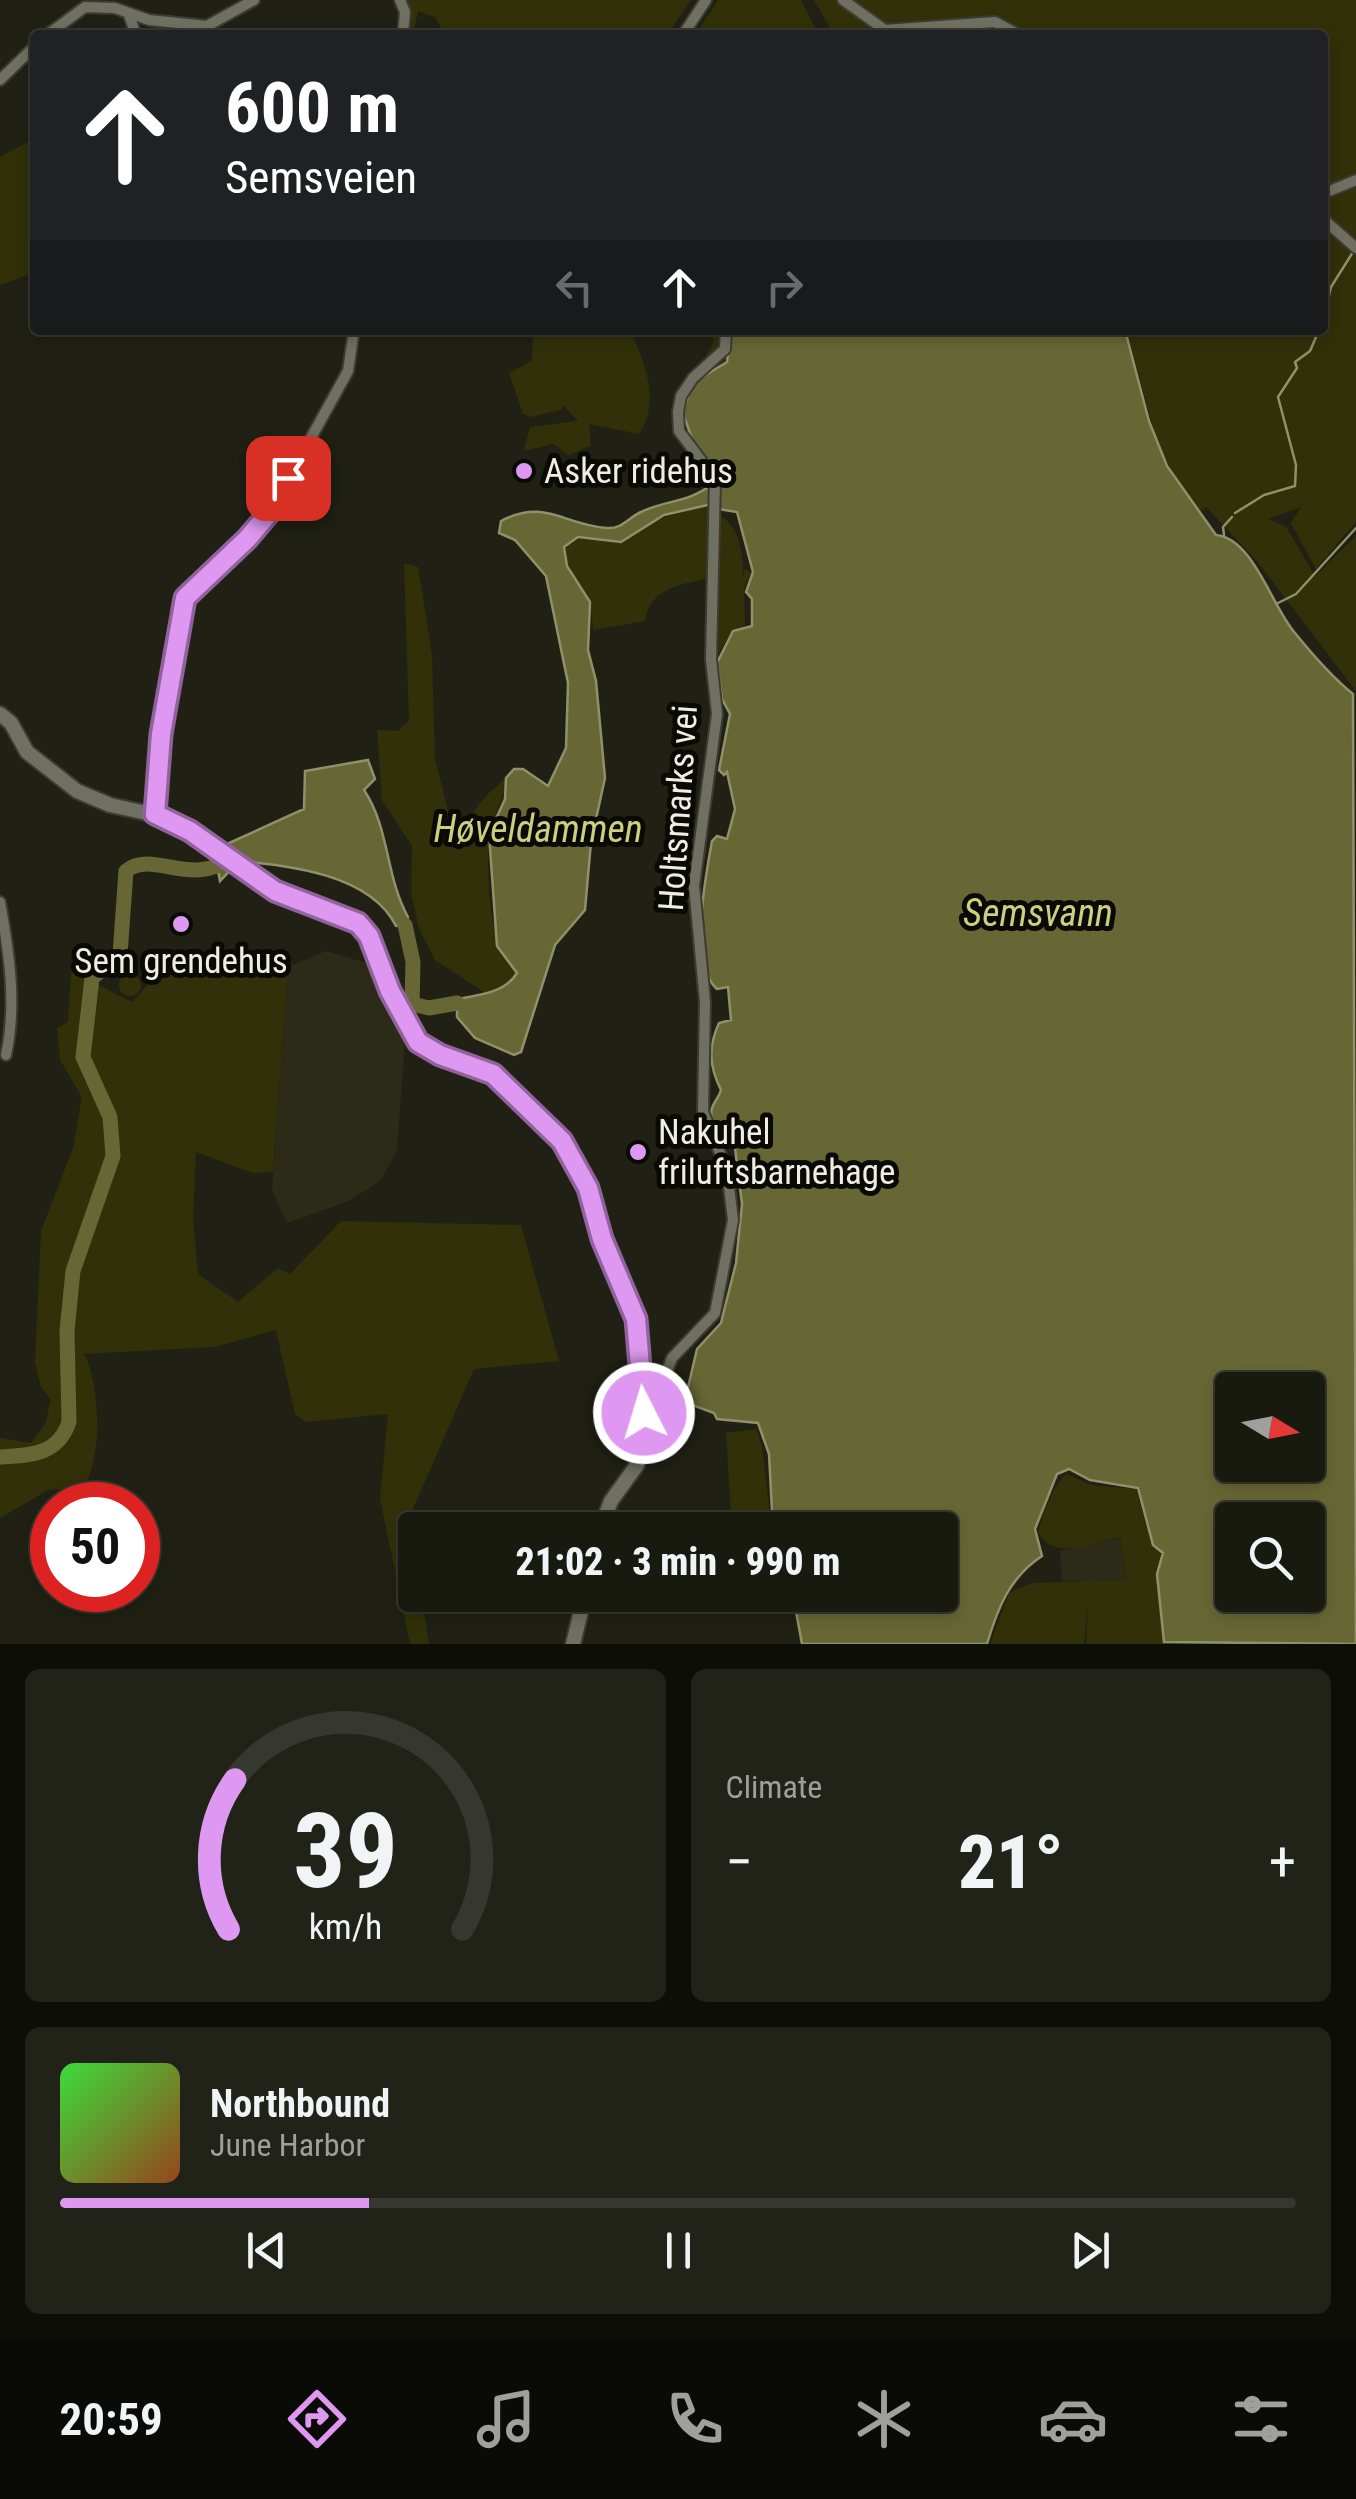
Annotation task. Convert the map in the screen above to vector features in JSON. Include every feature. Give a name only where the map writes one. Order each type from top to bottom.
[{"type":"main road","points":[[0,714],[11,723],[27,752],[77,792],[110,805],[155,814],[218,850],[275,891],[346,917],[364,929],[418,1042],[440,1055],[493,1074],[562,1141],[588,1188],[602,1239],[636,1319],[643,1405],[642,1455],[607,1512]]},
{"type":"main road","points":[[573,1644],[581,1612]]},
{"type":"street","points":[[53,30],[84,4],[207,26],[254,0]]},
{"type":"street","points":[[400,0],[405,12],[403,30]]},
{"type":"street","points":[[685,30],[706,0]]},
{"type":"street","points":[[843,0],[885,30],[995,22],[1010,30]]},
{"type":"street","points":[[129,15],[134,30]]},
{"type":"street","points":[[0,80],[30,51]]},
{"type":"street","points":[[1328,192],[1356,180]]},
{"type":"street","points":[[1328,223],[1354,246]]},
{"type":"street","points":[[155,814],[161,734],[185,598],[270,512],[348,370],[353,335]]},
{"type":"street","name":"Holtsmarks vei","points":[[643,1405],[656,1400],[672,1358],[715,1313],[728,1227],[728,1170],[710,1142],[703,1112],[705,1002],[694,886],[716,734],[711,659],[716,479],[678,430],[681,396],[725,349],[726,335]]},
{"type":"street","points":[[0,902],[12,996],[12,1026],[6,1054]]},
{"type":"shaded area","points":[[397,0],[691,0],[670,30],[442,30],[435,17],[418,11],[414,30],[401,30],[403,14]]},
{"type":"shaded area","points":[[718,0],[801,0],[816,30],[698,30]]},
{"type":"shaded area","points":[[814,0],[1356,0],[1356,522],[1316,569],[1291,523],[1301,507],[1268,519],[1286,527],[1315,576],[1356,536],[1356,691],[1256,560],[1206,507],[1201,511],[1171,471],[1153,426],[1127,335],[1328,335],[1328,30],[831,30]]},
{"type":"shaded area","points":[[30,141],[30,274],[0,285],[0,157]]},
{"type":"shaded area","points":[[533,335],[632,335],[650,396],[646,422],[639,434],[589,424],[591,446],[569,455],[553,444],[524,451],[530,427],[578,421],[563,405],[561,410],[530,417],[523,414],[509,373],[532,361]]},
{"type":"shaded area","points":[[713,335],[730,335],[725,361],[699,379],[697,373],[713,343]]},
{"type":"shaded area","points":[[711,505],[708,578],[660,594],[645,621],[593,630],[589,603],[570,570],[565,548],[579,539],[621,543],[654,521]]},
{"type":"shaded area","points":[[719,515],[732,527],[740,543],[742,580],[745,569],[751,572],[744,589],[745,626],[732,631],[718,654]]},
{"type":"shaded area","points":[[404,563],[418,567],[432,655],[435,759],[458,851],[474,810],[506,778],[489,838],[489,890],[500,947],[518,972],[511,983],[487,994],[436,961],[419,929],[411,892],[412,846],[382,800],[377,730],[398,731],[409,721]]},
{"type":"shaded area","points":[[326,951],[376,966],[405,1040],[397,1151],[380,1181],[349,1201],[287,1223],[272,1190],[288,967]]},
{"type":"shaded area","points":[[169,962],[219,973],[288,967],[273,1172],[253,1173],[196,1152],[193,1218],[198,1274],[238,1302],[278,1268],[290,1274],[341,1221],[521,1225],[559,1361],[474,1369],[412,1512],[398,1512],[398,1586],[380,1499],[388,1414],[306,1422],[295,1414],[276,1330],[214,1347],[84,1354],[94,1383],[97,1422],[89,1476],[86,1482],[30,1482],[30,1500],[0,1518],[0,1438],[31,1443],[45,1424],[51,1400],[41,1387],[35,1362],[41,1231],[73,1148],[82,1097],[60,1060],[57,1028],[68,1022],[71,971],[132,1002]]},
{"type":"shaded area","points":[[130,974],[138,977],[138,993],[130,996],[122,993],[119,985],[122,977]]},
{"type":"shaded area","points":[[756,1429],[762,1446],[770,1512],[731,1512],[726,1433]]},
{"type":"shaded area","points":[[1067,1474],[1091,1485],[1136,1489],[1152,1546],[1162,1553],[1164,1642],[1168,1644],[1086,1644],[1088,1604],[1084,1644],[990,1644],[1009,1593],[1032,1583],[1127,1580],[1120,1537],[1063,1548],[1045,1541],[1038,1532],[1053,1492]]},
{"type":"shaded area","points":[[1120,1538],[1127,1580],[1062,1582],[1060,1551]]},
{"type":"shaded area","points":[[403,1612],[424,1612],[429,1644],[410,1644]]},
{"type":"water","name":"Semsvann","points":[[730,335],[1126,335],[1149,421],[1167,466],[1216,535],[1229,539],[1251,560],[1295,633],[1353,694],[1356,1644],[1164,1642],[1157,1574],[1163,1553],[1153,1545],[1138,1488],[1090,1480],[1069,1469],[1057,1474],[1035,1529],[1042,1556],[1021,1573],[1007,1594],[987,1644],[802,1644],[796,1612],[958,1612],[958,1512],[772,1512],[769,1454],[758,1423],[717,1419],[714,1413],[692,1405],[686,1396],[697,1349],[721,1323],[736,1263],[742,1204],[735,1148],[729,1145],[723,1127],[713,1125],[711,1118],[721,1090],[712,1065],[713,1040],[719,1023],[731,1020],[728,987],[717,989],[703,960],[701,918],[712,841],[717,836],[727,839],[735,809],[727,772],[724,775],[719,770],[730,714],[722,699],[717,663],[733,631],[752,626],[752,599],[746,592],[753,572],[737,512],[718,509],[717,479],[723,473],[695,448],[683,413],[689,392],[699,379],[727,362]]},
{"type":"water","name":"Høveldammen","points":[[712,484],[712,504],[664,515],[621,542],[578,537],[564,547],[567,566],[590,602],[588,650],[596,681],[605,778],[591,842],[585,910],[555,945],[521,1052],[514,1055],[475,1038],[457,1017],[457,999],[499,989],[517,973],[497,946],[489,834],[505,799],[506,778],[514,769],[523,769],[548,786],[566,748],[568,683],[546,576],[515,540],[499,533],[501,521],[543,512],[612,528],[650,508],[695,495]]},
{"type":"water","points":[[368,760],[375,779],[364,790],[379,820],[395,885],[408,917],[405,925],[396,926],[384,908],[348,884],[304,870],[239,861],[220,881],[216,860],[229,843],[304,809],[305,771]]},
{"type":"waterway","points":[[1328,299],[1331,287],[1353,252]]},
{"type":"waterway","points":[[1235,513],[1264,495],[1295,486],[1296,465],[1278,397],[1297,368],[1295,362],[1310,351],[1317,335]]},
{"type":"waterway","points":[[1224,535],[1223,527],[1232,517]]},
{"type":"waterway","points":[[1276,604],[1296,594],[1356,528]]},
{"type":"waterway","points":[[0,1457],[33,1454],[51,1447],[69,1422],[67,1331],[73,1271],[113,1156],[110,1117],[83,1057],[92,978],[120,955],[126,871],[148,864],[202,870],[232,857]]},
{"type":"waterway","points":[[405,925],[413,962],[412,1004],[429,1008],[457,1003]]},
{"type":"place","name":"Asker ridehus","points":[[524,471]]},
{"type":"place","name":"Sem grendehus","points":[[181,924]]},
{"type":"place","name":"Nakuhel friluftsbarnehage","points":[[638,1152]]},
{"type":"route","points":[[288,478],[270,512],[247,539],[185,598],[161,734],[155,814],[190,831],[275,891],[358,923],[369,936],[390,991],[418,1042],[451,1060],[480,1066],[493,1074],[562,1141],[588,1188],[602,1239],[636,1319],[644,1413]]}]
